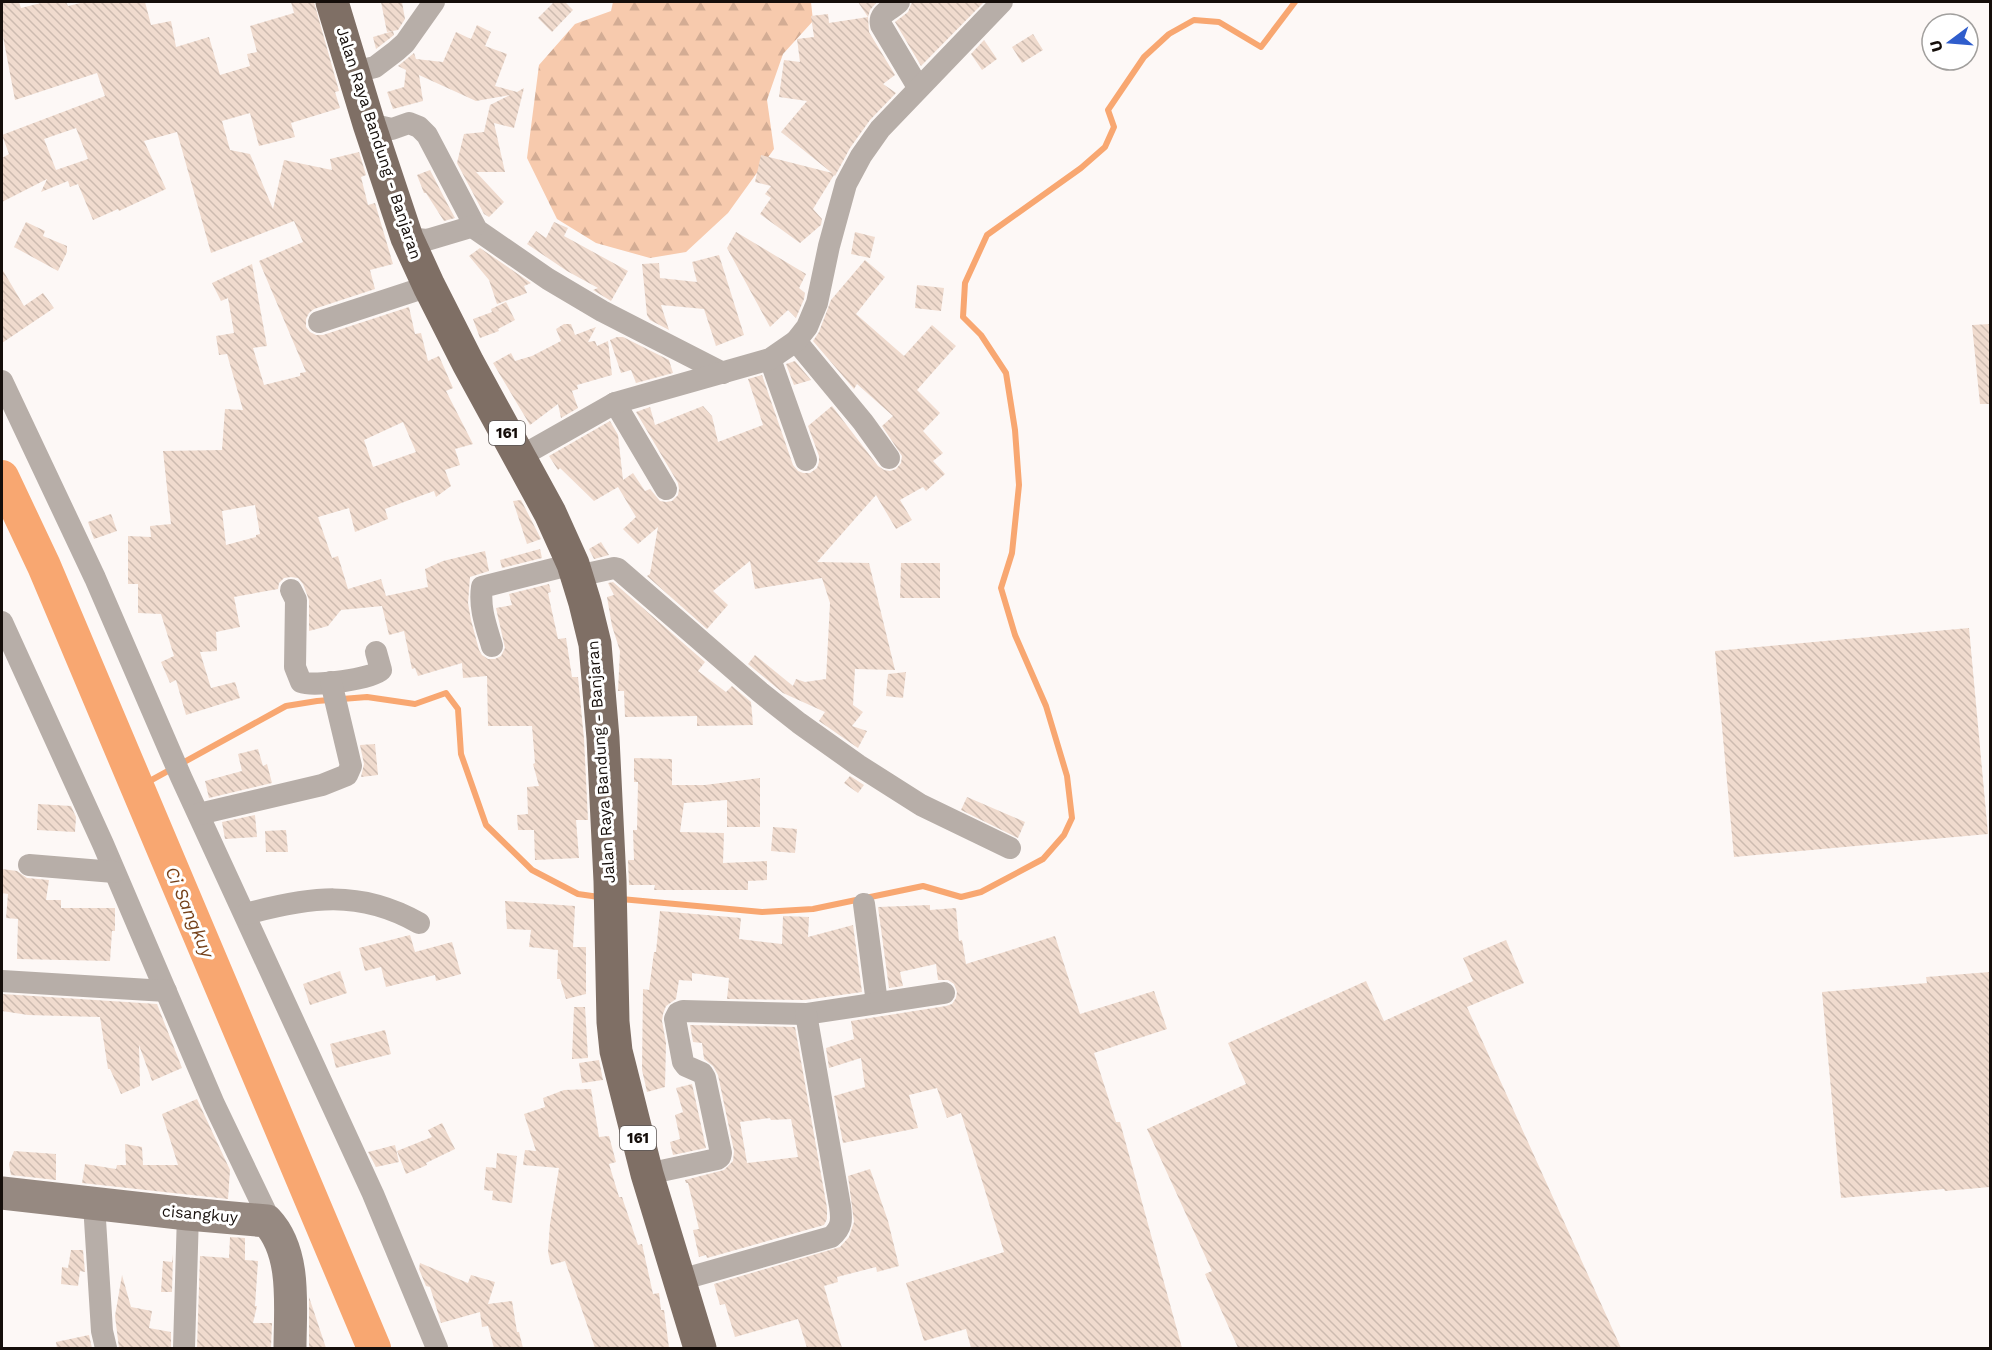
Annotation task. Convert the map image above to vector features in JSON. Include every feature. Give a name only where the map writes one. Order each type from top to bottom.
[{"type":"main road","name":"Jalan Raya Bandung - Banjaran","points":[[332,2],[407,238],[429,286],[550,513],[575,570],[595,644],[603,738],[616,1051],[647,1174],[700,1348]]},
{"type":"street","points":[[354,72],[375,67],[396,51],[405,43],[434,2]]},
{"type":"street","points":[[899,2],[882,14],[879,20],[918,87]]},
{"type":"street","points":[[518,452],[532,450],[615,404],[770,359],[796,341],[807,327],[817,303],[829,246],[846,184],[861,156],[880,129],[918,87],[1002,2]]},
{"type":"street","points":[[369,124],[392,129],[409,123],[424,130],[474,226],[548,279],[593,306],[723,373]]},
{"type":"street","points":[[407,238],[427,240],[474,226]]},
{"type":"street","points":[[319,322],[429,286]]},
{"type":"street","points":[[796,341],[863,422],[889,458]]},
{"type":"street","points":[[770,359],[806,460]]},
{"type":"street","points":[[2,381],[95,579],[181,777],[373,1194],[437,1348]]},
{"type":"street","points":[[615,404],[666,489]]},
{"type":"street","points":[[492,646],[482,615],[482,587],[575,570],[618,569],[760,692],[858,765],[921,805],[1010,848]]},
{"type":"street","points":[[291,590],[296,600],[295,667],[302,682],[333,692],[375,675],[381,670],[376,652]]},
{"type":"street","points":[[2,622],[114,872],[214,1104],[285,1254],[290,1348]]},
{"type":"street","points":[[199,814],[322,785],[347,775],[351,766],[333,692]]},
{"type":"street","points":[[29,865],[114,872]]},
{"type":"street","points":[[246,914],[282,904],[332,898],[381,906],[419,923]]},
{"type":"street","points":[[864,904],[877,1003]]},
{"type":"street","points":[[2,981],[166,991]]},
{"type":"street","points":[[647,1174],[717,1160],[721,1153],[705,1078],[702,1072],[686,1066],[683,1062],[675,1019],[678,1013],[683,1011],[806,1014],[944,993]]},
{"type":"street","points":[[680,1280],[831,1237],[838,1231],[842,1221],[840,1206],[806,1014]]},
{"type":"street","name":"cisangkuy","points":[[2,1193],[188,1214],[258,1219],[267,1221],[274,1228]]},
{"type":"street","points":[[94,1204],[102,1331],[106,1348]]},
{"type":"street","points":[[184,1348],[188,1214]]},
{"type":"green space","points":[[613,2],[811,2],[813,21],[783,54],[767,100],[774,149],[728,213],[686,252],[650,258],[596,243],[557,219],[527,158],[539,65],[575,24],[611,11]]},
{"type":"building","points":[[2,2],[19,2],[21,8],[45,2],[66,2],[68,6],[85,2],[145,2],[151,25],[171,21],[176,47],[209,37],[220,75],[250,66],[247,54],[257,52],[250,26],[294,13],[291,2],[314,2],[339,91],[335,92],[340,108],[291,123],[295,137],[259,146],[250,113],[222,121],[230,150],[250,154],[273,209],[284,160],[332,170],[330,159],[359,152],[366,175],[361,177],[368,205],[375,203],[393,264],[370,270],[375,289],[314,309],[306,319],[306,327],[316,335],[323,335],[409,307],[415,334],[421,333],[428,361],[439,356],[453,388],[446,391],[473,444],[455,449],[460,465],[445,470],[451,486],[436,497],[434,491],[385,509],[388,519],[355,532],[349,508],[318,517],[332,558],[338,556],[348,589],[381,579],[386,596],[428,587],[425,569],[443,561],[485,551],[489,571],[470,577],[468,603],[479,650],[488,659],[501,656],[505,648],[496,608],[512,605],[509,594],[549,584],[551,592],[548,593],[558,639],[566,638],[572,677],[578,677],[588,820],[576,820],[579,858],[535,860],[534,830],[518,830],[517,815],[528,814],[527,787],[539,786],[533,764],[535,763],[532,726],[488,726],[487,676],[463,678],[462,663],[418,676],[415,668],[412,669],[404,631],[389,635],[382,606],[341,610],[328,626],[309,631],[309,600],[298,578],[284,578],[279,583],[278,589],[234,597],[240,627],[216,632],[217,651],[200,652],[211,688],[235,682],[240,698],[186,715],[176,680],[170,683],[161,662],[174,656],[161,614],[138,613],[138,584],[128,584],[128,536],[151,537],[150,526],[171,524],[163,451],[222,450],[225,409],[243,410],[227,354],[219,355],[216,336],[234,333],[228,298],[221,301],[212,283],[252,264],[267,346],[253,348],[264,385],[300,376],[300,373],[306,372],[259,261],[303,242],[294,221],[211,253],[177,132],[144,141],[166,189],[119,211],[118,209],[93,220],[78,184],[70,187],[68,181],[41,192],[47,179],[2,202],[2,158],[9,154],[2,135],[105,96],[97,73],[15,100],[2,31]],"holes":[[[76,128],[88,159],[56,170],[44,139]],[[403,422],[416,452],[373,467],[364,440]],[[255,505],[260,534],[226,545],[222,511]]]},
{"type":"building","points":[[381,2],[402,2],[405,19],[398,30],[387,32]]},
{"type":"building","points":[[554,2],[565,2],[573,10],[552,32],[538,18]]},
{"type":"building","points":[[858,2],[877,2],[870,10],[868,17]]},
{"type":"building","points":[[912,2],[984,2],[921,66],[895,22],[908,12]]},
{"type":"building","points":[[828,14],[829,23],[868,17],[869,32],[895,75],[883,84],[896,93],[870,120],[850,148],[813,209],[822,219],[821,225],[800,243],[760,214],[771,198],[765,194],[771,186],[755,182],[761,155],[832,173],[781,132],[807,101],[779,97],[784,60],[800,62],[797,39],[814,37],[811,16]]},
{"type":"building","points":[[477,25],[491,32],[485,46],[507,54],[495,86],[517,92],[524,88],[514,128],[494,123],[505,172],[476,172],[504,202],[489,217],[484,214],[457,163],[464,134],[484,132],[490,105],[510,95],[476,101],[419,75],[423,101],[393,109],[387,92],[404,87],[406,70],[398,66],[414,53],[416,59],[443,62],[456,32],[471,39]]},
{"type":"building","points":[[393,31],[394,35],[376,49],[373,37]]},
{"type":"building","points":[[1033,34],[1043,50],[1022,63],[1012,47]]},
{"type":"building","points":[[984,40],[997,59],[982,70],[971,54]]},
{"type":"building","points":[[430,170],[455,218],[444,221],[424,193],[417,175]]},
{"type":"building","points":[[26,222],[45,231],[43,236],[67,246],[67,252],[58,271],[14,247]]},
{"type":"building","points":[[554,222],[568,228],[564,236],[628,271],[611,301],[593,290],[598,288],[567,271],[527,244],[536,231],[546,238]]},
{"type":"building","points":[[736,232],[806,274],[799,288],[805,293],[796,318],[788,310],[770,327],[727,248]]},
{"type":"building","points":[[855,232],[875,237],[870,258],[851,254]]},
{"type":"building","points":[[480,248],[531,283],[524,286],[527,293],[497,304],[489,280],[469,256]]},
{"type":"building","points":[[719,255],[744,335],[716,346],[704,309],[661,305],[669,330],[650,320],[647,315],[642,264],[659,263],[660,278],[697,282],[692,262]]},
{"type":"building","points":[[865,260],[885,277],[856,314],[904,356],[932,325],[956,346],[917,390],[940,413],[923,431],[943,453],[933,461],[945,474],[926,491],[923,487],[900,500],[912,520],[896,529],[876,495],[817,562],[869,563],[895,670],[855,669],[853,705],[863,712],[852,726],[867,731],[858,748],[819,721],[825,712],[783,693],[748,664],[755,655],[793,686],[796,679],[805,682],[826,679],[830,603],[822,578],[755,589],[750,561],[713,591],[728,605],[707,629],[647,576],[650,574],[658,527],[638,544],[623,529],[636,517],[618,487],[594,501],[560,468],[558,470],[549,456],[610,421],[618,435],[623,480],[633,473],[645,491],[650,489],[660,501],[672,501],[678,495],[678,483],[636,412],[650,407],[655,425],[703,406],[712,416],[718,442],[763,425],[748,379],[762,375],[793,465],[798,471],[810,473],[817,468],[819,456],[808,426],[832,406],[878,466],[890,471],[896,469],[901,463],[902,456],[882,426],[893,416],[857,384],[854,389],[813,341],[819,332],[831,300]]},
{"type":"building","points":[[2,269],[24,306],[43,293],[54,308],[2,343]]},
{"type":"building","points":[[917,285],[944,288],[941,311],[915,308]]},
{"type":"building","points":[[506,302],[515,320],[498,329],[499,331],[480,338],[473,319],[492,312],[491,309]]},
{"type":"building","points":[[564,324],[571,324],[575,335],[596,327],[588,342],[595,341],[597,346],[608,341],[612,375],[577,385],[578,389],[572,391],[578,408],[561,418],[558,404],[530,425],[493,363],[511,353],[515,361],[532,356],[561,341],[556,329]]},
{"type":"building","points":[[1990,324],[1990,404],[1980,404],[1972,325]]},
{"type":"building","points":[[623,337],[669,360],[673,373],[636,383],[631,370],[621,373],[610,340]]},
{"type":"building","points":[[795,361],[811,380],[794,385],[786,364]]},
{"type":"building","points":[[521,500],[541,539],[527,544],[513,501]]},
{"type":"building","points":[[111,514],[117,531],[94,539],[88,522]]},
{"type":"building","points":[[601,542],[609,555],[594,559],[589,549]]},
{"type":"building","points":[[540,549],[542,558],[502,568],[500,560]]},
{"type":"building","points":[[901,563],[940,563],[940,598],[900,598]]},
{"type":"building","points":[[613,582],[705,662],[698,671],[726,692],[732,686],[751,702],[753,725],[697,726],[697,716],[625,717],[624,691],[618,691],[620,651],[612,626],[607,597],[614,595],[608,583]]},
{"type":"building","points":[[1969,628],[1988,834],[1734,857],[1715,651]]},
{"type":"building","points":[[906,672],[903,698],[886,696],[888,674]]},
{"type":"building","points":[[375,744],[378,775],[361,777],[364,764],[360,745]]},
{"type":"building","points":[[258,749],[263,766],[267,764],[272,783],[209,798],[205,781],[242,771],[238,754]]},
{"type":"building","points":[[634,758],[672,759],[672,785],[705,785],[760,778],[760,827],[727,827],[727,800],[684,803],[680,832],[724,833],[723,863],[767,861],[767,880],[748,881],[748,890],[654,890],[655,885],[629,885],[628,860],[634,860],[633,830],[637,830],[638,782],[634,782]]},
{"type":"building","points":[[850,776],[864,785],[858,793],[844,783]]},
{"type":"building","points":[[967,797],[1025,822],[1018,838],[961,810]]},
{"type":"building","points":[[38,804],[71,806],[76,817],[75,832],[37,830]]},
{"type":"building","points":[[255,815],[257,837],[225,839],[222,822]]},
{"type":"building","points":[[773,827],[797,829],[795,853],[771,851]]},
{"type":"building","points":[[286,830],[288,852],[266,852],[265,831]]},
{"type":"building","points":[[2,869],[17,871],[27,878],[49,880],[46,900],[61,900],[61,908],[115,908],[115,931],[112,931],[110,961],[17,959],[18,919],[6,918],[8,894],[2,893]]},
{"type":"building","points":[[505,901],[575,906],[573,947],[586,947],[586,994],[566,999],[560,979],[557,979],[558,950],[529,947],[531,930],[507,929]]},
{"type":"building","points":[[930,905],[930,910],[956,908],[959,941],[962,940],[966,964],[1055,936],[1080,1014],[1154,991],[1167,1029],[1094,1053],[1116,1122],[1120,1122],[1182,1348],[971,1348],[966,1329],[924,1341],[906,1283],[1004,1252],[961,1113],[947,1118],[937,1088],[909,1095],[918,1128],[843,1143],[834,1096],[865,1087],[861,1058],[829,1068],[826,1048],[854,1039],[851,1021],[952,1004],[957,992],[954,984],[948,980],[938,980],[936,964],[900,972],[903,986],[889,988],[878,907]]},
{"type":"building","points":[[660,911],[741,918],[739,939],[782,944],[783,916],[809,917],[808,937],[853,925],[862,992],[805,1000],[727,999],[729,978],[692,973],[692,981],[679,980],[676,999],[666,1006],[663,1014],[666,1043],[665,1087],[647,1092],[642,1070],[643,989],[649,990]]},
{"type":"building","points":[[410,935],[415,952],[452,942],[461,974],[436,981],[435,975],[386,987],[381,967],[365,971],[359,948]]},
{"type":"building","points":[[1506,940],[1524,983],[1467,1007],[1621,1348],[1238,1348],[1205,1274],[1212,1271],[1147,1129],[1246,1084],[1228,1043],[1366,981],[1384,1021],[1473,981],[1463,958]]},
{"type":"building","points":[[340,971],[347,993],[310,1005],[303,984]]},
{"type":"building","points":[[1990,972],[1990,1187],[1841,1198],[1822,992],[1927,983],[1926,977]]},
{"type":"building","points":[[2,994],[157,1004],[182,1068],[152,1081],[139,1045],[140,1086],[121,1094],[108,1069],[100,1017],[28,1015],[2,1011]]},
{"type":"building","points":[[574,1007],[585,1007],[588,1058],[572,1059]]},
{"type":"building","points":[[690,1025],[795,1027],[827,1208],[827,1219],[824,1225],[707,1258],[706,1255],[699,1257],[693,1230],[699,1229],[688,1183],[685,1180],[724,1170],[733,1161],[734,1151],[718,1075],[713,1066],[704,1059],[702,1043],[693,1042]],"holes":[[[770,1118],[771,1120],[791,1119],[798,1157],[747,1163],[740,1122]]]},
{"type":"building","points":[[385,1030],[391,1054],[336,1068],[330,1044]]},
{"type":"building","points":[[599,1060],[603,1080],[582,1083],[579,1063]]},
{"type":"building","points":[[692,1084],[706,1148],[673,1155],[670,1142],[680,1139],[675,1115],[683,1112],[676,1088]]},
{"type":"building","points":[[591,1089],[599,1137],[609,1136],[616,1162],[609,1164],[619,1197],[622,1197],[638,1245],[642,1244],[653,1294],[659,1293],[661,1310],[664,1310],[669,1348],[595,1348],[565,1261],[551,1265],[548,1252],[550,1224],[559,1168],[523,1165],[525,1150],[536,1151],[524,1114],[545,1107],[543,1098],[564,1090]]},
{"type":"building","points":[[197,1099],[230,1170],[228,1199],[82,1183],[85,1164],[116,1169],[117,1165],[126,1165],[125,1144],[142,1147],[143,1165],[178,1165],[162,1114]]},
{"type":"building","points":[[442,1123],[455,1149],[406,1174],[397,1151],[432,1137],[428,1130]]},
{"type":"building","points":[[395,1145],[399,1162],[376,1167],[368,1152]]},
{"type":"building","points":[[14,1151],[56,1154],[56,1180],[11,1175],[9,1164]]},
{"type":"building","points":[[497,1153],[517,1156],[512,1203],[492,1200],[493,1191],[484,1190],[486,1167],[496,1168]]},
{"type":"building","points":[[870,1169],[888,1221],[899,1266],[877,1272],[876,1267],[837,1277],[838,1282],[824,1286],[842,1348],[807,1348],[798,1319],[735,1337],[725,1304],[720,1305],[714,1284],[840,1247],[849,1237],[854,1222],[848,1176]]},
{"type":"building","points":[[230,1237],[245,1238],[245,1260],[258,1261],[255,1306],[257,1306],[253,1323],[272,1323],[271,1348],[197,1348],[200,1256],[229,1258]]},
{"type":"building","points":[[71,1250],[83,1250],[85,1272],[80,1271],[78,1286],[61,1284],[62,1267],[68,1268]]},
{"type":"building","points":[[173,1254],[172,1292],[161,1292],[163,1261],[172,1262]]},
{"type":"building","points":[[420,1263],[468,1283],[471,1275],[495,1282],[488,1304],[512,1301],[517,1332],[519,1332],[523,1348],[494,1348],[488,1326],[482,1327],[480,1312],[441,1323],[430,1287],[426,1286],[419,1269]]},
{"type":"building","points":[[122,1275],[131,1307],[152,1311],[149,1328],[171,1332],[171,1348],[119,1348],[115,1316]]},
{"type":"building","points":[[309,1297],[326,1348],[309,1348]]},
{"type":"building","points":[[89,1335],[92,1348],[57,1348],[56,1342]]},
{"type":"waterway","points":[[621,899],[762,912],[813,909],[923,886],[961,897],[981,892],[1043,859],[1064,835],[1072,818],[1067,776],[1046,706],[1015,635],[1001,588],[1012,553],[1019,485],[1015,430],[1006,373],[981,335],[963,317],[965,283],[987,235],[1081,168],[1105,147],[1114,127],[1108,110],[1144,57],[1169,34],[1194,20],[1219,22],[1261,47],[1295,2]]},
{"type":"waterway","name":"Ci Sangkuy","points":[[2,477],[44,566],[374,1348]]},
{"type":"waterway","points":[[137,788],[286,706],[367,697],[415,704],[446,693],[458,709],[461,754],[486,825],[532,870],[578,894],[599,897]]}]
